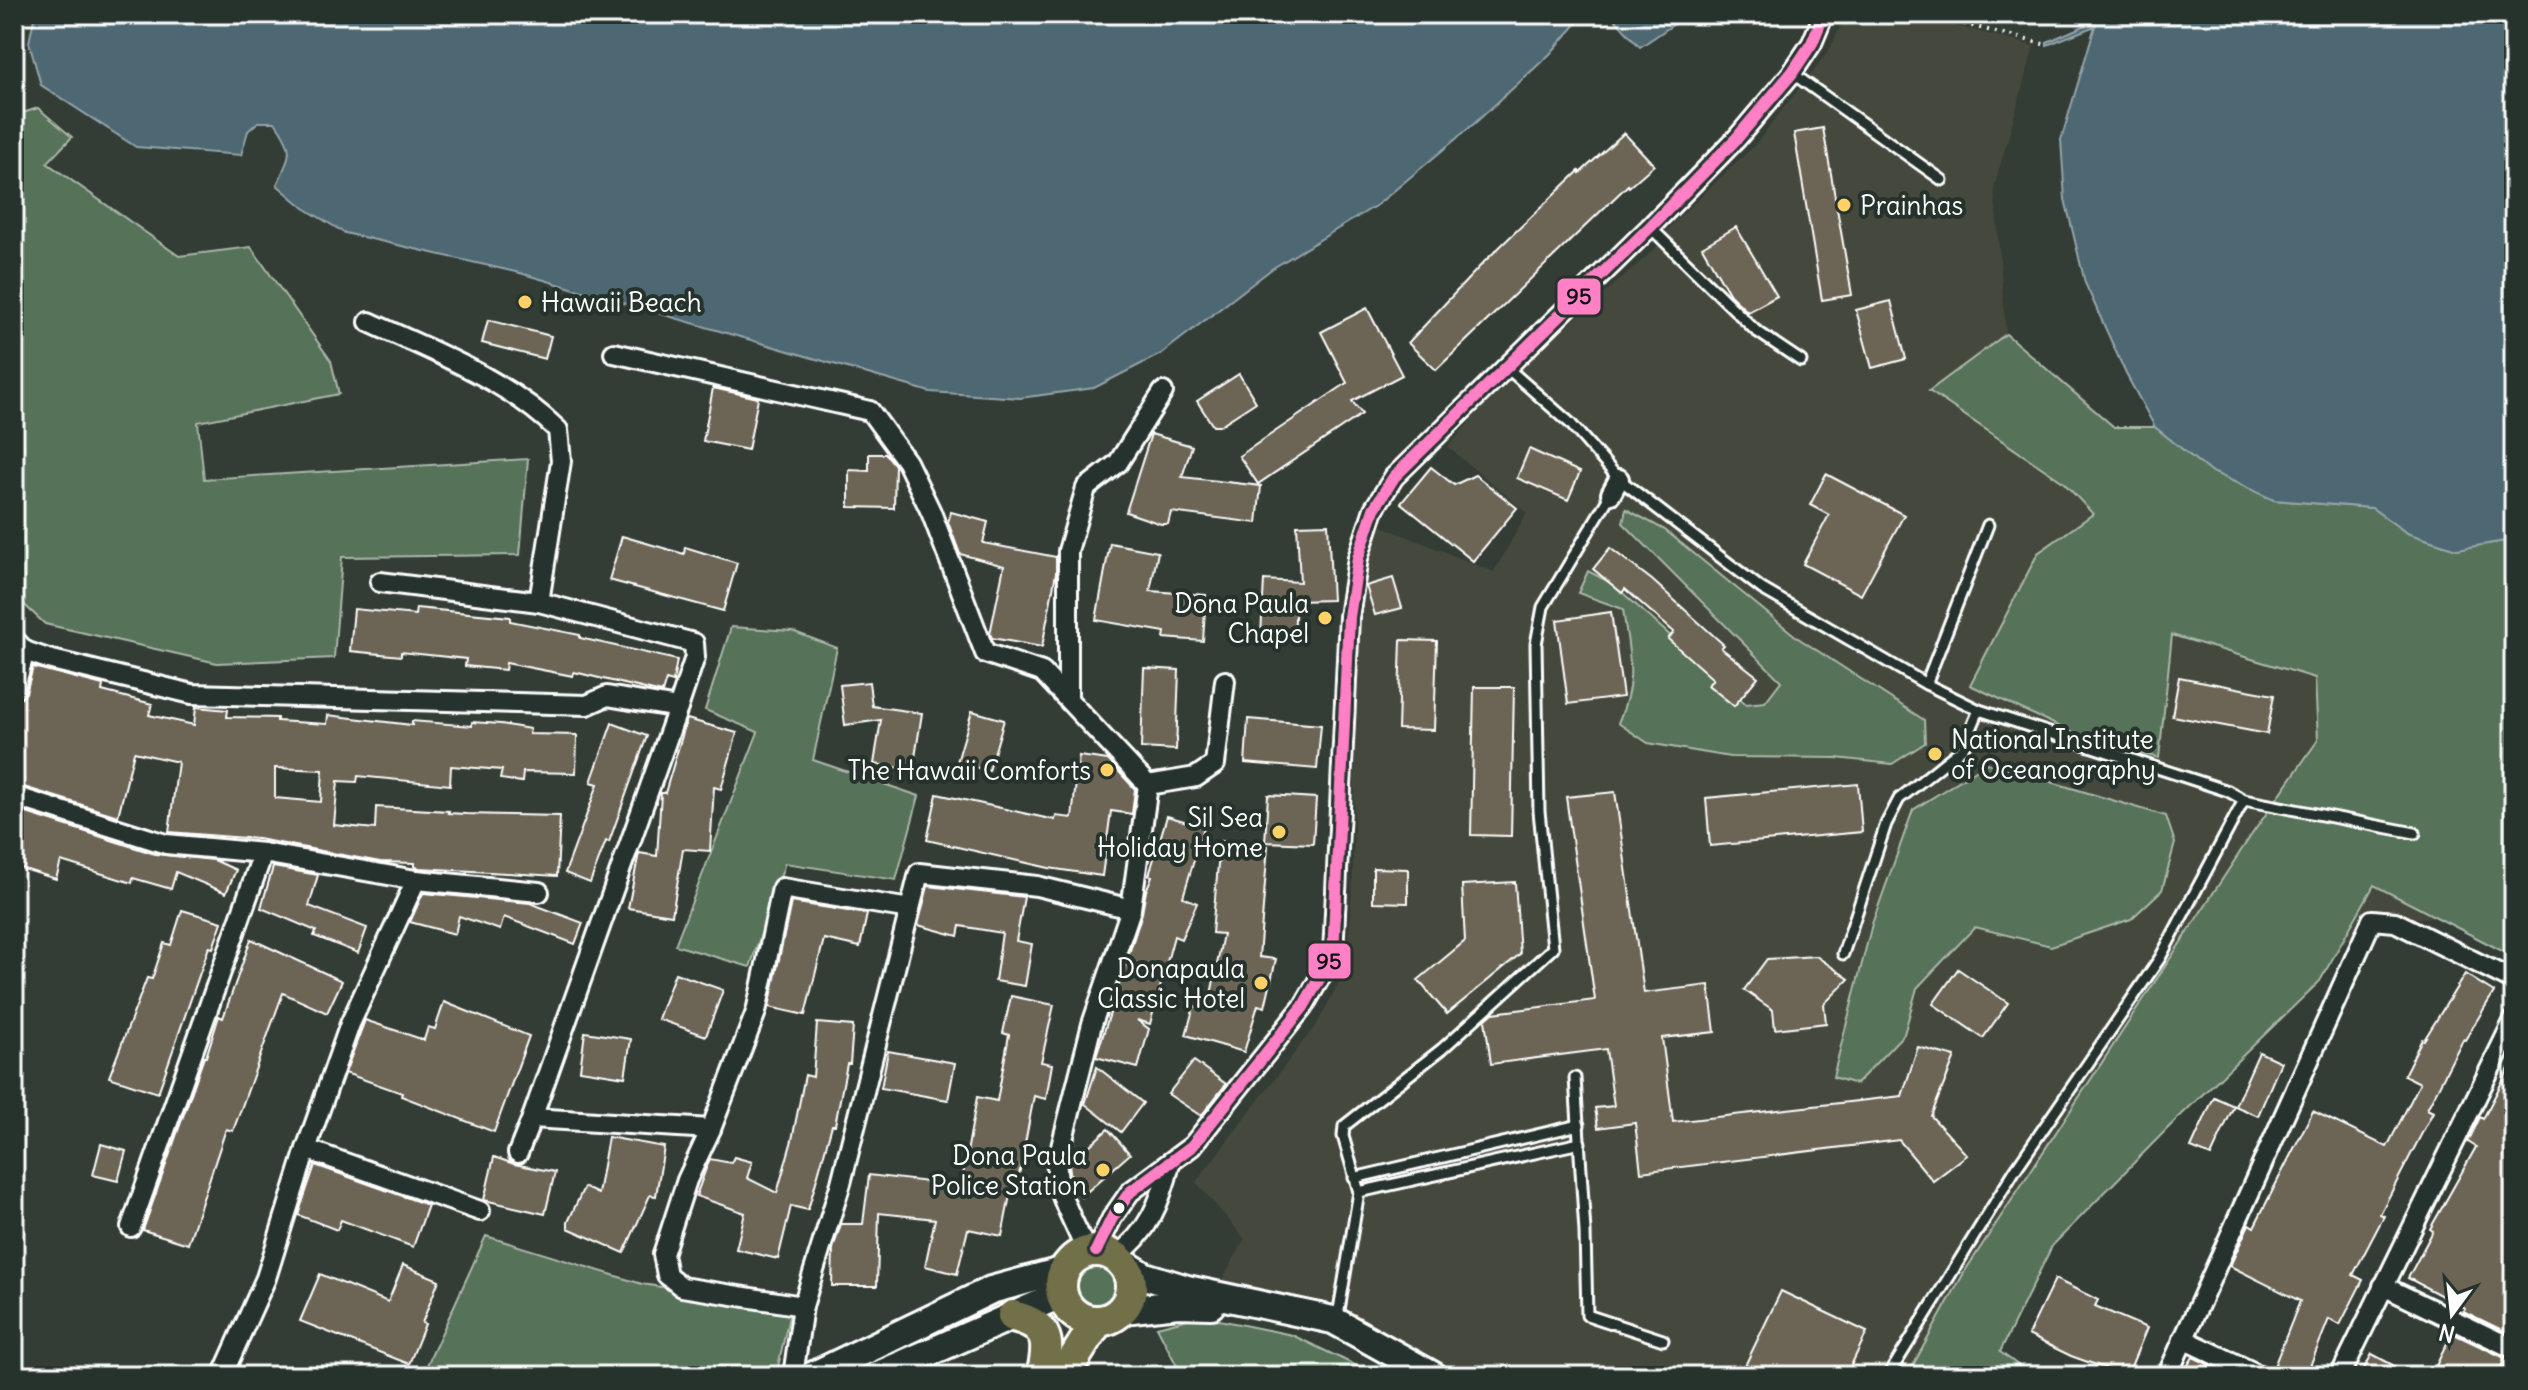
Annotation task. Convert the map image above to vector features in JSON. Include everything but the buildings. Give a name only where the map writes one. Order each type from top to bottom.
[{"type":"main road","points":[[1091,1264],[1065,1303],[1078,1317],[1110,1316]]},
{"type":"main road","points":[[1063,1376],[1132,1290],[1128,1270],[1091,1264]]},
{"type":"main road","points":[[1045,1363],[1091,1264]]},
{"type":"main road","points":[[1013,1316],[1031,1320],[1040,1328],[1045,1363]]},
{"type":"street","points":[[1091,1264],[1112,1218],[1130,1192],[1192,1146],[1303,1007],[1333,955],[1349,617],[1358,558],[1374,509],[1394,477],[1737,138],[1792,73],[1812,43],[1824,14]]},
{"type":"street","points":[[369,322],[451,359],[518,397],[558,430],[561,461],[539,602]]},
{"type":"street","points":[[614,353],[870,411],[907,462],[931,512],[985,653],[1042,672],[1148,785]]},
{"type":"street","points":[[1068,699],[1068,551],[1086,488],[1118,463],[1163,392]]},
{"type":"street","points":[[380,582],[539,602],[694,643],[695,657],[678,708],[518,1153]]},
{"type":"street","points":[[14,690],[20,645],[192,694],[587,705],[607,696],[678,708]]},
{"type":"street","points":[[1148,785],[1196,777],[1215,764],[1225,681]]},
{"type":"street","points":[[1091,1264],[1059,1191],[1057,1163],[1092,1024],[1131,909],[1148,785]]},
{"type":"street","points":[[14,796],[166,844],[263,853],[416,880],[539,892]]},
{"type":"street","points":[[131,1227],[263,853]]},
{"type":"street","points":[[793,1376],[803,1306],[841,1183],[919,873],[1037,886],[1131,909]]},
{"type":"street","points":[[222,1376],[266,1278],[306,1149],[350,1024],[416,880]]},
{"type":"street","points":[[803,1306],[682,1287],[667,1275],[663,1254],[687,1180],[711,1129],[756,1012],[782,888],[910,909]]},
{"type":"street","points":[[2167,1376],[2372,920],[2395,922],[2514,981]]},
{"type":"street","points":[[2340,1376],[2514,1020]]},
{"type":"street","points":[[532,1118],[711,1129]]},
{"type":"street","points":[[306,1149],[480,1211]]},
{"type":"street","points":[[876,1376],[913,1368],[1013,1316],[1091,1264],[1130,1246],[1163,1196],[1170,1164]]},
{"type":"street","points":[[812,1376],[991,1290],[1091,1264],[1187,1289],[1333,1320],[1434,1376]]},
{"type":"street","points":[[2383,1286],[2514,1349]]},
{"type":"street","points":[[1110,1316],[1178,1304],[1215,1305],[1333,1320]]},
{"type":"street","points":[[2183,1339],[2261,1376]]},
{"type":"lane","points":[[1792,73],[1942,180]]},
{"type":"lane","points":[[1650,227],[1755,330],[1801,361]]},
{"type":"lane","points":[[1505,366],[1570,423],[1615,486],[1762,589],[1926,684],[1979,710],[2228,791],[2244,800],[2415,833]]},
{"type":"lane","points":[[1333,1320],[1339,1310],[1359,1192],[1343,1136],[1344,1126],[1442,1049],[1553,948],[1539,811],[1536,644],[1543,607],[1615,486]]},
{"type":"lane","points":[[1926,684],[1988,525]]},
{"type":"lane","points":[[1843,954],[1886,824],[1899,799],[1963,748],[1979,710]]},
{"type":"lane","points":[[1888,1376],[2015,1170],[2160,958],[2244,800]]},
{"type":"lane","points":[[1575,1078],[1587,1315],[1663,1340]]},
{"type":"lane","points":[[1354,1178],[1579,1125]]},
{"type":"lane","points":[[1359,1192],[1580,1143]]},
{"type":"path","points":[[1925,14],[2047,45]]},
{"type":"shaded area","name":"National Institute of Oceanography","points":[[1846,14],[1920,14],[2034,46],[1994,187],[2006,334],[2087,401],[2057,457],[2189,528],[2514,914],[2368,920],[2049,1241],[1967,1376],[1458,1376],[1339,1310],[1220,1284],[1245,1239],[1196,1182],[1319,1021],[1340,980],[1350,924],[1353,874],[1358,593],[1365,561],[1379,525],[1494,572],[1527,513],[1448,447],[1508,378],[1654,250],[1674,222],[1754,146],[1830,49]]},
{"type":"green space","points":[[38,108],[72,137],[47,163],[179,256],[251,247],[331,361],[339,394],[198,422],[204,479],[528,459],[520,555],[342,557],[334,658],[217,663],[45,624],[16,597],[14,116]]},
{"type":"green space","points":[[2006,334],[2114,427],[2155,427],[2208,470],[2274,500],[2372,508],[2407,533],[2457,549],[2505,541],[2514,546],[2514,957],[2374,885],[2320,981],[2052,1246],[2000,1352],[2033,1376],[1907,1376],[1965,1271],[2250,837],[2318,740],[2315,678],[2172,635],[2159,758],[2088,740],[1970,685],[2038,553],[2093,514],[2063,482],[1929,391]]},
{"type":"green space","points":[[1626,509],[1665,530],[1798,638],[1924,720],[1925,743],[1892,764],[1836,758],[1730,757],[1648,743],[1618,723],[1630,680],[1623,609],[1578,593],[1588,571],[1613,584],[1746,704],[1765,702],[1781,681],[1623,523]]},
{"type":"green space","points":[[731,627],[792,631],[837,648],[813,760],[919,796],[896,880],[785,863],[750,967],[675,945],[758,732],[705,710]]},
{"type":"green space","points":[[1987,763],[2166,816],[2175,843],[2162,890],[2131,919],[2051,946],[1975,927],[1917,988],[1904,1034],[1856,1084],[1833,1077],[1872,924],[1913,810]]},
{"type":"green space","points":[[486,1236],[642,1284],[791,1307],[776,1376],[422,1376]]},
{"type":"green space","points":[[1096,1265],[1105,1266],[1112,1272],[1118,1279],[1118,1297],[1112,1304],[1105,1310],[1096,1311],[1087,1310],[1080,1304],[1074,1297],[1073,1288],[1074,1279],[1080,1272],[1087,1266]]},
{"type":"green space","points":[[1200,1316],[1292,1335],[1378,1376],[1182,1376],[1157,1327]]},
{"type":"water","points":[[35,14],[1585,14],[1550,54],[1475,123],[1377,205],[1273,268],[1161,354],[1094,388],[1020,398],[930,392],[520,273],[345,233],[304,208],[277,185],[289,153],[286,140],[275,122],[258,122],[248,131],[241,155],[136,147],[41,85],[29,42]]},
{"type":"water","points":[[1610,14],[1689,14],[1640,47]]},
{"type":"water","points":[[2111,14],[2514,14],[2514,546],[2505,541],[2457,549],[2407,533],[2372,508],[2274,500],[2208,470],[2155,427],[2126,374],[2085,283],[2065,199],[2061,140],[2095,26],[2047,45],[2047,42]]},
{"type":"transit line","name":"95","points":[[1096,1251],[1112,1218],[1130,1192],[1192,1146],[1303,1007],[1333,955],[1349,617],[1358,558],[1374,509],[1394,477],[1737,138],[1792,73],[1812,43],[1824,14]]},
{"type":"place","name":"Prainhas","points":[[1844,205]]},
{"type":"place","name":"Hawaii Beach","points":[[525,302]]},
{"type":"place","name":"Dona Paula Chapel","points":[[1325,618]]},
{"type":"place","name":"National Institute of Oceanography","points":[[1935,754]]},
{"type":"place","name":"The Hawaii Comforts","points":[[1107,770]]},
{"type":"place","name":"Sil Sea Holiday Home","points":[[1279,832]]},
{"type":"place","name":"Donapaula Classic Hotel","points":[[1261,983]]},
{"type":"place","name":"Dona Paula Police Station","points":[[1103,1170]]}]
